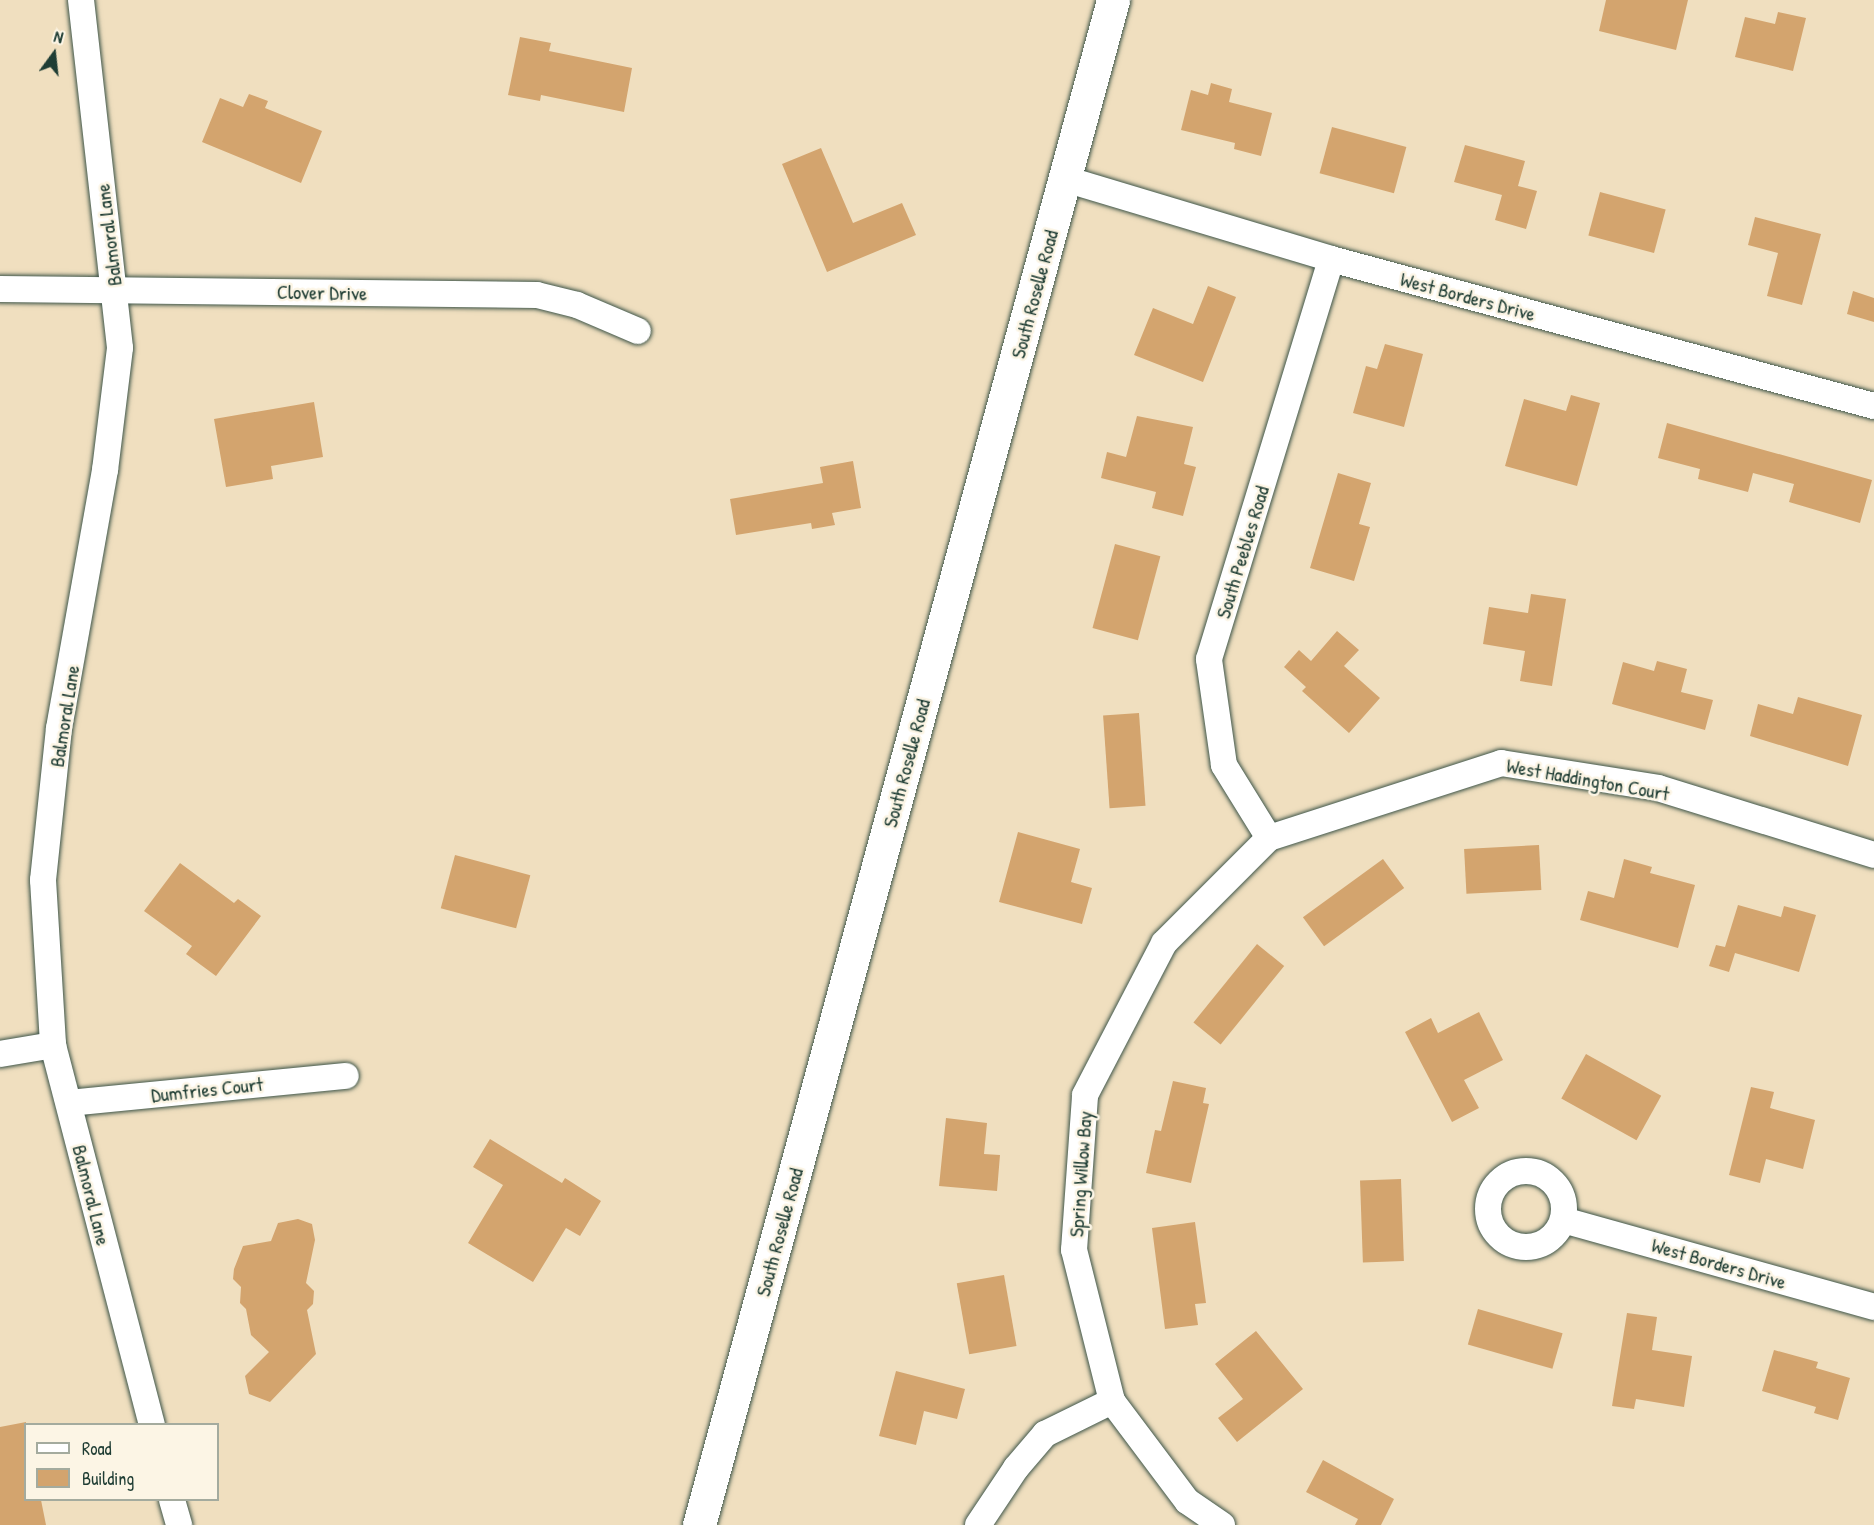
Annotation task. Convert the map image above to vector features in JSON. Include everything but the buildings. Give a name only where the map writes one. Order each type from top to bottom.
[{"type":"main road","name":"South Roselle Road","points":[[699,1525],[1113,0]]},
{"type":"street","name":"Balmoral Lane","points":[[81,0],[120,348],[104,480],[59,728],[43,880],[53,1045],[151,1423]]},
{"type":"street","name":"West Borders Drive","points":[[1065,179],[1330,259],[1874,406]]},
{"type":"street","name":"South Peebles Road","points":[[1269,838],[1224,765],[1209,659],[1330,259]]},
{"type":"street","name":"Clover Drive","points":[[0,289],[537,295],[577,305],[638,331]]},
{"type":"street","name":"West Haddington Court","points":[[1269,838],[1502,763],[1658,788],[1874,855]]},
{"type":"street","name":"Spring Willow Bay","points":[[1222,1525],[1187,1501],[1112,1401],[1074,1250],[1085,1095],[1164,943],[1269,838]]},
{"type":"street","points":[[0,1053],[53,1045]]},
{"type":"street","name":"Dumfries Court","points":[[69,1103],[346,1076]]},
{"type":"street","name":"West Borders Drive","points":[[1563,1220],[1874,1306]]},
{"type":"street","points":[[978,1525],[1016,1468],[1045,1434],[1112,1401]]},
{"type":"street","points":[[172,1501],[179,1525]]}]
